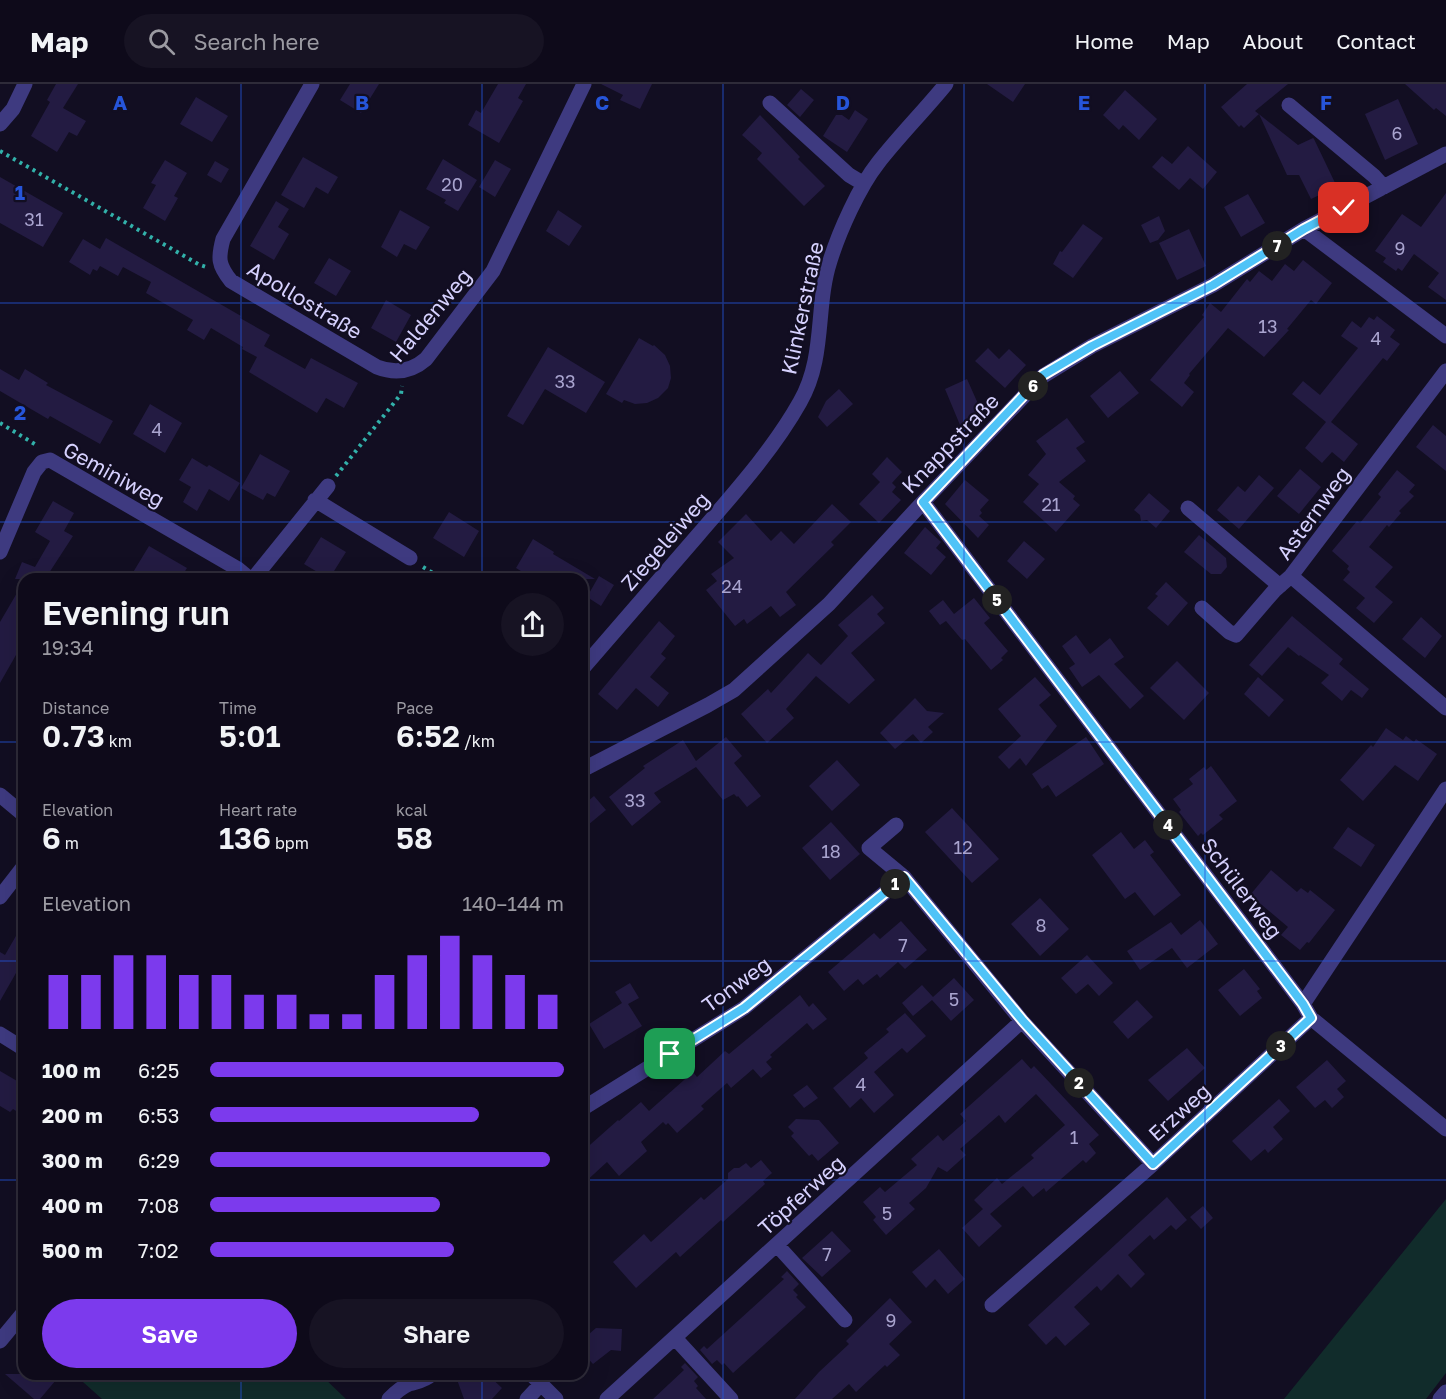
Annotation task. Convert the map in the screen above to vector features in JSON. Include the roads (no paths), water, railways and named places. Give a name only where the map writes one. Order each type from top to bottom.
[{"type":"street","points":[[0,124],[13,109],[25,84]]},
{"type":"street","name":"Apollostraße","points":[[312,84],[223,239],[219,255],[222,270],[231,281],[377,367],[387,371],[404,371]]},
{"type":"street","name":"Haldenweg","points":[[404,371],[417,367],[426,359],[493,271],[584,84]]},
{"type":"street","name":"Klinkerstraße","points":[[777,438],[801,401],[811,377],[818,353],[829,263],[864,184],[877,165],[946,84]]},
{"type":"street","points":[[770,103],[849,175],[864,184]]},
{"type":"street","points":[[1289,105],[1384,187]]},
{"type":"street","name":"Knappstraße","points":[[588,767],[734,690],[830,604],[1043,375],[1092,346],[1213,285],[1304,229],[1446,154]]},
{"type":"street","points":[[1304,229],[1446,336]]},
{"type":"street","name":"Asternweg","points":[[1446,371],[1285,581],[1446,708]]},
{"type":"street","name":"Ziegeleiweg","points":[[588,662],[725,504],[777,438]]},
{"type":"street","name":"Geminiweg","points":[[0,552],[34,472],[42,462],[50,460],[243,573]]},
{"type":"street","points":[[256,573],[328,486]]},
{"type":"street","points":[[315,500],[410,558]]},
{"type":"street","name":"Schülerweg","points":[[923,502],[1303,1004],[1311,1018],[1446,1129]]},
{"type":"street","points":[[1188,508],[1285,581],[1236,635],[1229,632],[1203,608]]},
{"type":"street","points":[[1303,1004],[1446,789]]},
{"type":"street","points":[[0,795],[18,809]]},
{"type":"street","points":[[896,825],[869,848],[904,877],[1023,1021],[1153,1164]]},
{"type":"street","points":[[0,897],[18,874]]},
{"type":"street","name":"Tonweg","points":[[588,1105],[744,1008],[904,877]]},
{"type":"street","name":"Erzweg","points":[[992,1305],[1153,1164],[1311,1018]]},
{"type":"street","name":"Töpferweg","points":[[607,1399],[1023,1021]]},
{"type":"street","points":[[0,1034],[18,1045]]},
{"type":"street","points":[[777,1245],[845,1320]]},
{"type":"street","points":[[0,1341],[18,1319]]},
{"type":"street","points":[[675,1338],[731,1399]]},
{"type":"street","points":[[389,1399],[398,1390],[423,1380]]},
{"type":"street","points":[[527,1399],[536,1380]]},
{"type":"street","points":[[537,1380],[556,1399]]},
{"type":"street","points":[[1440,1399],[1446,1392]]}]
